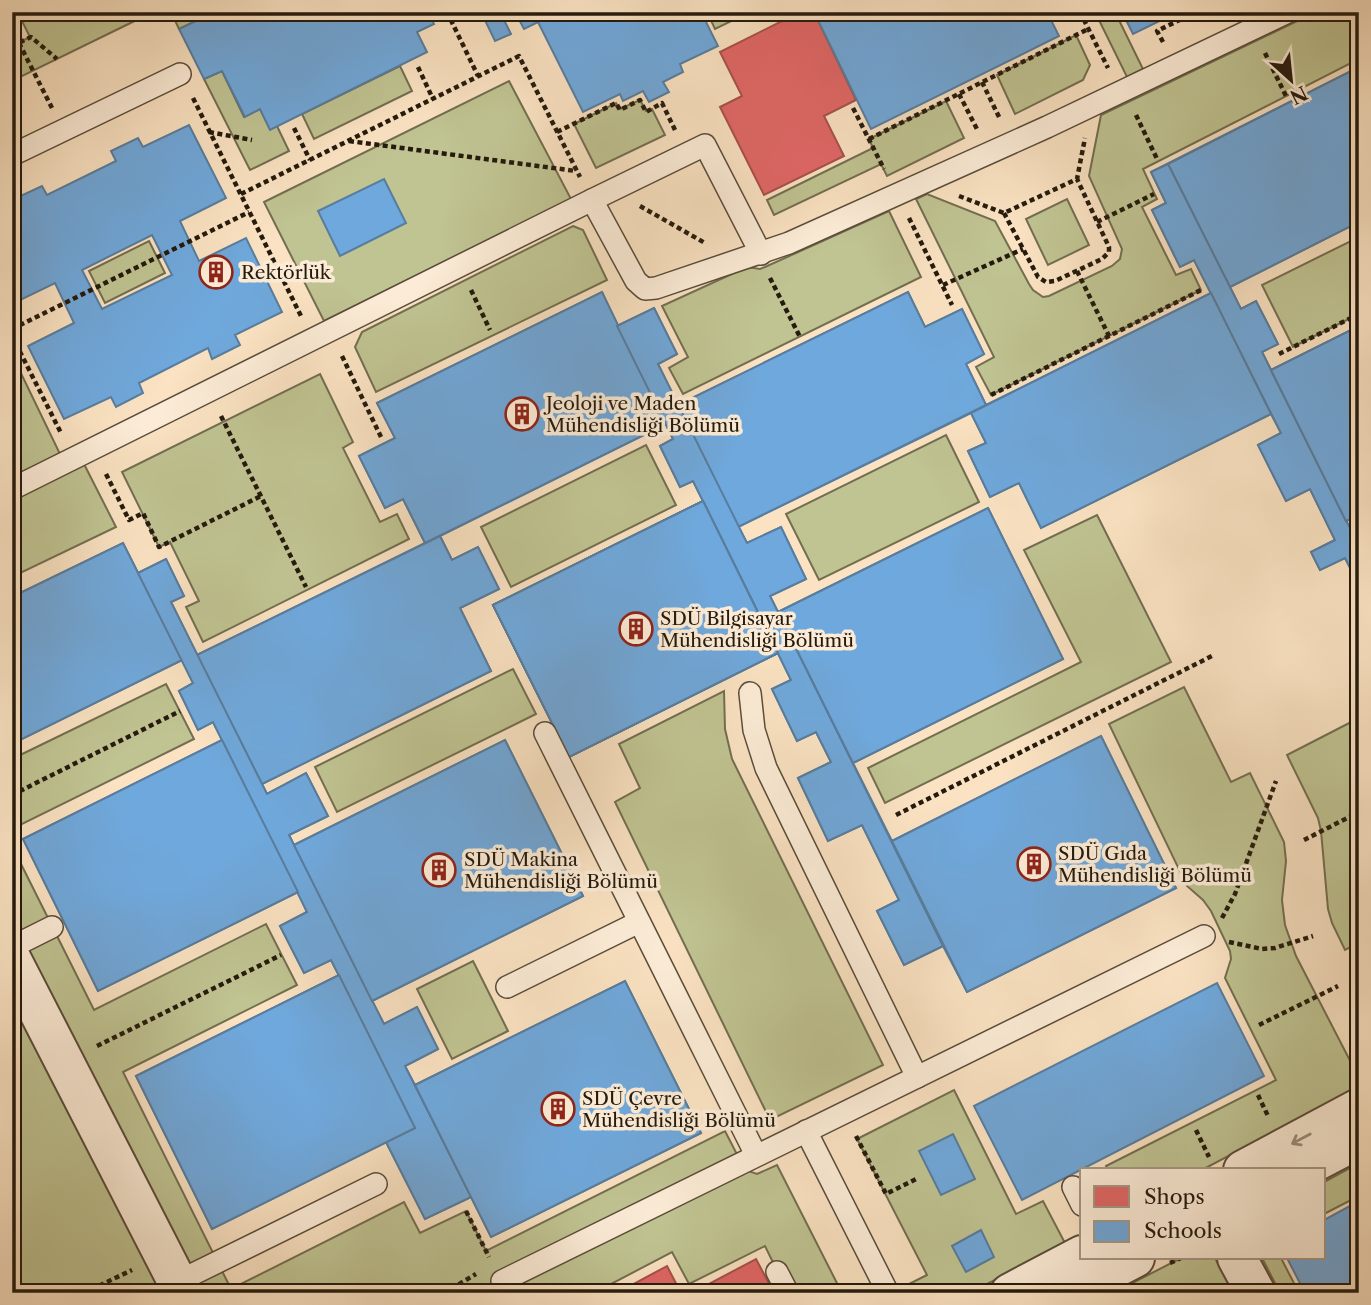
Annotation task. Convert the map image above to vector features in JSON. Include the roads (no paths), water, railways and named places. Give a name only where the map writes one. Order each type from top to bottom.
[{"type":"street","points":[[12,960],[180,1287]]},
{"type":"street","points":[[1228,1167],[1359,1108]]},
{"type":"street","points":[[1304,1168],[1359,1139]]},
{"type":"street","points":[[1010,1293],[1080,1256]]},
{"type":"street","points":[[1068,1293],[1131,1260]]},
{"type":"street","points":[[1238,1260],[1256,1293]]},
{"type":"lane","points":[[592,200],[633,278],[645,289],[656,288],[738,261],[763,261],[789,243],[1012,143],[1288,12]]},
{"type":"lane","points":[[12,155],[180,74]]},
{"type":"lane","points":[[12,489],[705,145],[763,261]]},
{"type":"lane","points":[[750,693],[754,730],[766,768],[917,1077]]},
{"type":"lane","points":[[545,733],[756,1155]]},
{"type":"lane","points":[[507,987],[639,922]]},
{"type":"lane","points":[[12,947],[52,927]]},
{"type":"lane","points":[[497,1272],[756,1155],[1204,936]]},
{"type":"lane","points":[[806,1131],[888,1293]]},
{"type":"lane","points":[[180,1287],[376,1184]]},
{"type":"lane","points":[[777,1272],[788,1293]]},
{"type":"place","name":"Rektörlük","points":[[216,272]]},
{"type":"place","name":"Jeoloji ve Maden Mühendisliği Bölümü","points":[[522,414]]},
{"type":"place","name":"SDÜ Bilgisayar Mühendisliği Bölümü","points":[[636,629]]},
{"type":"place","name":"SDÜ Gıda Mühendisliği Bölümü","points":[[1034,864]]},
{"type":"place","name":"SDÜ Makina Mühendisliği Bölümü","points":[[439,870]]},
{"type":"place","name":"SDÜ Çevre Mühendisliği Bölümü","points":[[558,1109]]}]
